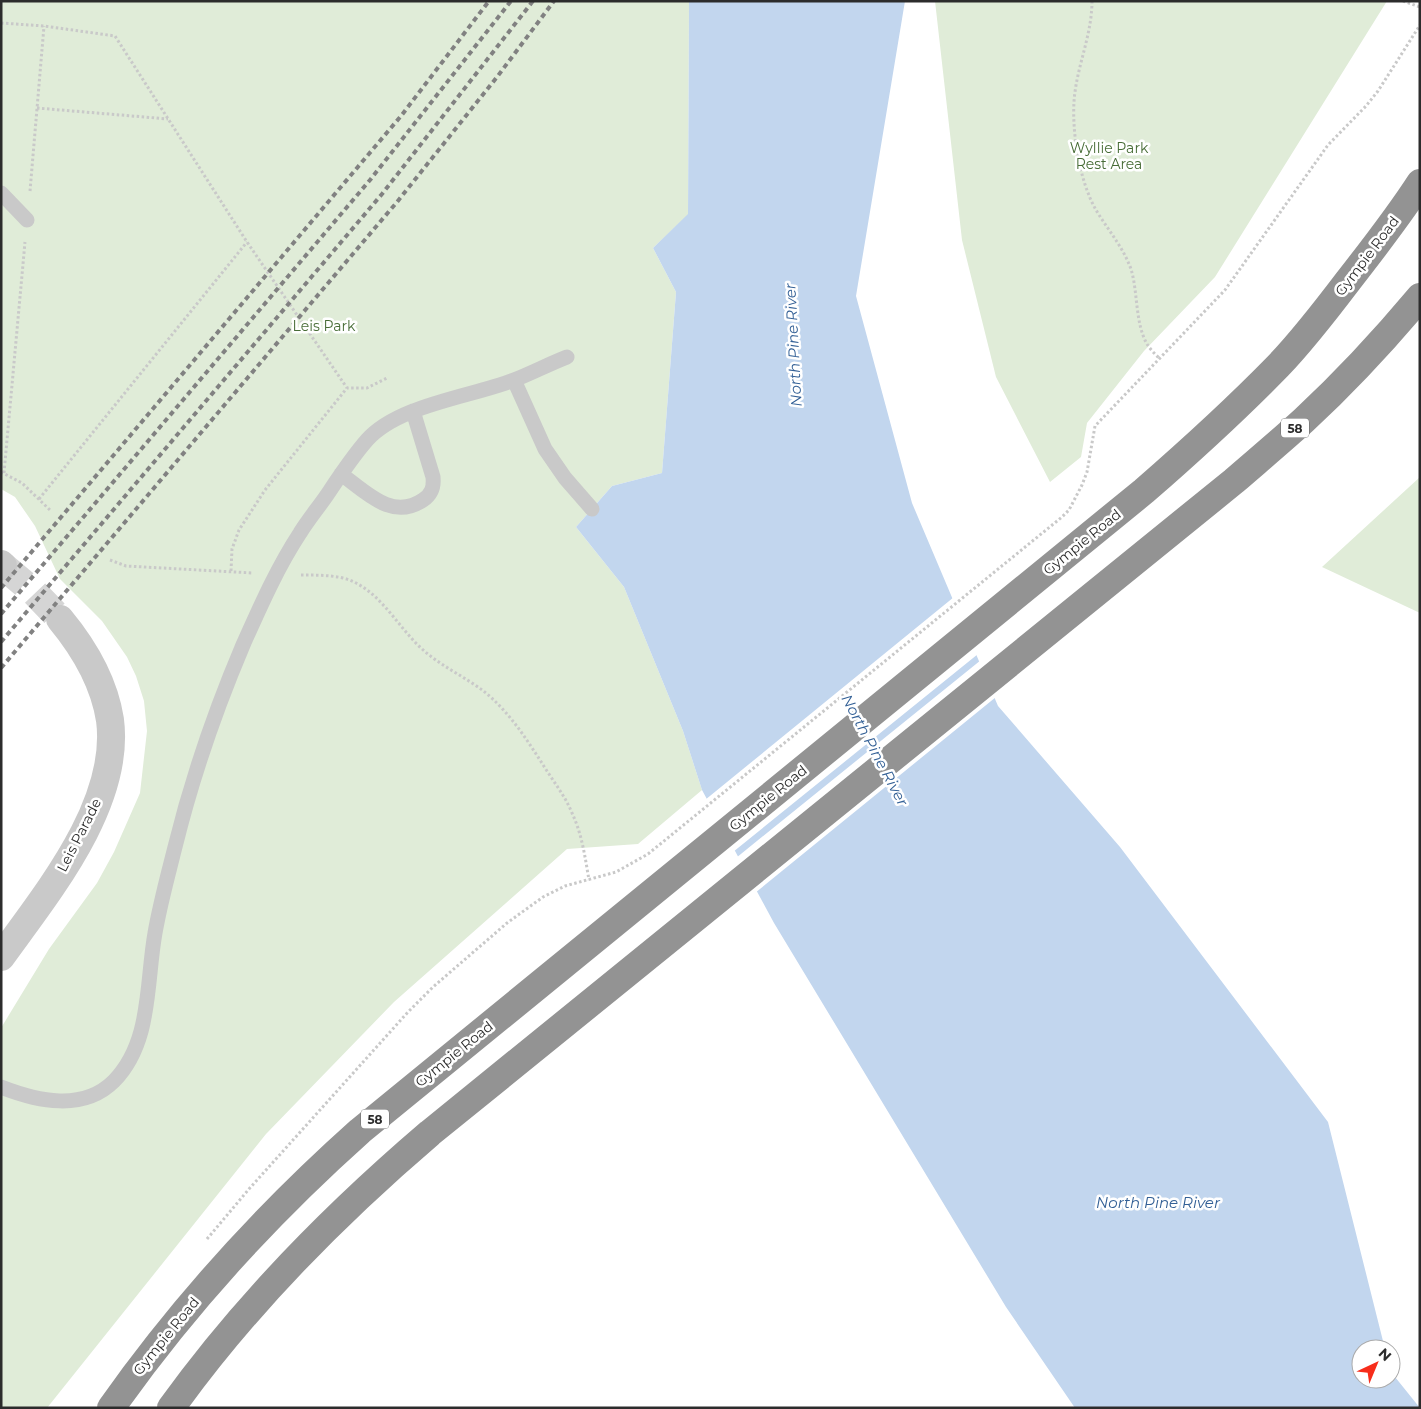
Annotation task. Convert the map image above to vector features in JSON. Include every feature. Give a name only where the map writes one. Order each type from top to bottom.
[{"type":"highway","name":"Gympie Road","points":[[111,1408],[149,1355],[220,1270],[269,1216],[318,1168],[417,1084],[1144,492],[1200,442],[1278,366],[1307,334],[1375,247],[1420,183]]},
{"type":"highway","name":"58","points":[[172,1408],[222,1342],[261,1296],[309,1245],[376,1180],[430,1133],[1066,615],[1234,481],[1304,420],[1396,326],[1420,297]]},
{"type":"street","name":"Leis Parade","points":[[1,957],[60,874],[78,844],[95,808],[106,775],[110,745],[110,721],[106,700],[98,676],[84,650],[60,619]]},
{"type":"lane","points":[[1,194],[27,220]]},
{"type":"lane","points":[[1,1087],[26,1097],[52,1101],[81,1100],[104,1089],[128,1062],[135,1049],[141,1030],[155,933],[175,846],[194,776],[212,723],[262,602],[299,535],[367,440],[388,422],[413,411],[514,380],[567,357]]},
{"type":"lane","points":[[514,380],[545,449],[565,478],[592,509]]},
{"type":"lane","points":[[341,474],[383,504],[392,508],[415,505],[427,498],[433,488],[433,477],[413,411]]},
{"type":"path","points":[[1092,1],[1090,28],[1076,81],[1074,126],[1077,152],[1095,207],[1123,251],[1130,268],[1135,284],[1144,337],[1148,346],[1159,358]]},
{"type":"path","points":[[1403,1],[1420,7]]},
{"type":"path","points":[[1,23],[44,26],[115,36],[247,242],[347,388]]},
{"type":"path","points":[[205,1242],[249,1189],[408,1012],[433,987],[507,923],[543,897],[565,886],[606,876],[626,868],[648,854],[1062,518],[1076,498],[1087,472],[1095,426],[1225,290],[1328,145],[1378,91],[1420,25]]},
{"type":"path","points":[[44,26],[3,472],[22,482],[51,510]]},
{"type":"path","points":[[37,108],[168,118]]},
{"type":"path","points":[[39,499],[247,242]]},
{"type":"path","points":[[347,388],[367,388],[387,378]]},
{"type":"path","points":[[231,571],[232,549],[238,530],[265,490],[347,388]]},
{"type":"path","points":[[110,560],[126,566],[257,573]]},
{"type":"path","points":[[295,575],[341,578],[364,588],[382,605],[421,649],[469,680],[505,711],[524,736],[573,814],[579,832],[589,880]]},
{"type":"green space","name":"Leis Park","points":[[1,1],[689,1],[688,215],[653,248],[676,292],[662,473],[612,486],[576,527],[624,587],[683,731],[702,790],[638,844],[567,849],[394,1002],[266,1134],[47,1408],[1,1408],[1,1028],[49,949],[97,883],[114,852],[140,793],[147,731],[144,701],[136,676],[127,657],[102,621],[60,579],[35,526],[15,497],[1,489]]},
{"type":"green space","name":"Wyllie Park Rest Area","points":[[935,1],[1387,1],[1215,277],[1144,351],[1087,423],[1081,457],[1050,482],[996,377],[962,240]]},
{"type":"green space","points":[[1420,477],[1420,613],[1322,567]]},
{"type":"water","name":"North Pine River","points":[[689,1],[905,1],[856,296],[912,503],[998,706],[1120,847],[1328,1122],[1382,1339],[1351,1339],[1351,1389],[1401,1389],[1401,1384],[1420,1408],[1075,1408],[1006,1307],[774,923],[702,790],[683,731],[624,587],[576,527],[612,486],[662,473],[676,292],[653,248],[688,214]]},
{"type":"pier","points":[[954,597],[978,654],[733,852],[705,800]]},
{"type":"pier","points":[[981,660],[996,697],[755,893],[736,858]]},
{"type":"tunnel","points":[[3,566],[35,593],[60,619]]},
{"type":"railway","points":[[1,588],[401,116],[489,1]]},
{"type":"railway","points":[[1,614],[370,180],[511,1]]},
{"type":"railway","points":[[1,642],[382,194],[533,1]]},
{"type":"railway","points":[[1,668],[397,202],[497,77],[554,1]]}]
